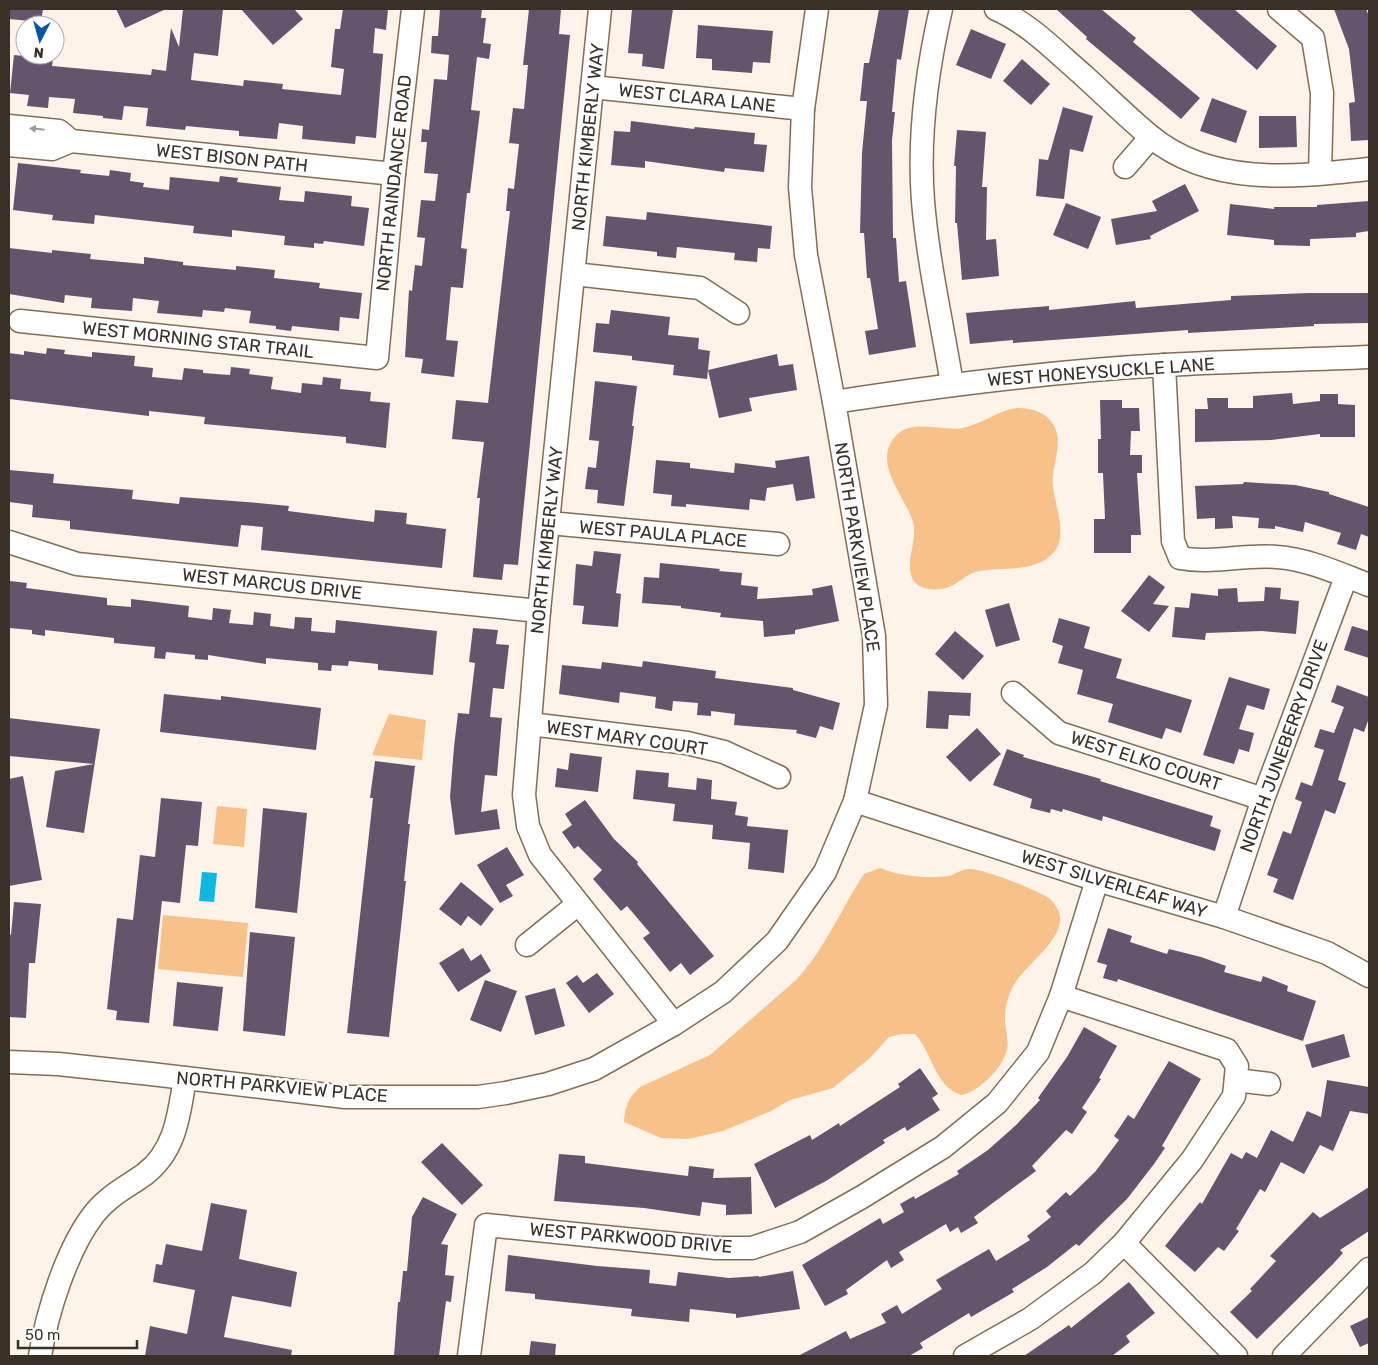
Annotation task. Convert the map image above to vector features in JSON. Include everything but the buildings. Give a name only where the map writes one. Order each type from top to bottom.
[{"type":"street","name":"NORTH RAINDANCE ROAD","points":[[377,358],[394,174],[413,9]]},
{"type":"street","name":"NORTH KIMBERLY WAY","points":[[600,9],[549,523],[538,612],[524,794],[528,826],[540,854],[674,1024]]},
{"type":"street","name":"NORTH PARKVIEW PLACE","points":[[9,1062],[58,1064],[345,1096],[478,1097],[548,1084],[594,1069],[674,1024],[723,992],[777,941],[825,872],[855,801],[874,716],[876,668],[874,636],[834,402],[806,255],[800,187],[803,109],[817,9]]},
{"type":"street","points":[[941,9],[928,78],[924,129],[923,199],[952,384]]},
{"type":"street","points":[[996,9],[1014,17],[1036,33],[1151,137],[1202,165],[1231,173],[1268,175],[1369,169]]},
{"type":"street","points":[[1279,9],[1313,38],[1322,93],[1320,173]]},
{"type":"street","name":"WEST CLARA LANE","points":[[592,87],[803,109]]},
{"type":"street","name":"WEST BISON PATH","points":[[9,126],[59,131],[71,142]]},
{"type":"street","points":[[1125,167],[1151,137]]},
{"type":"street","name":"WEST BISON PATH","points":[[9,145],[52,149],[71,142],[394,174]]},
{"type":"street","points":[[574,274],[700,288],[738,313]]},
{"type":"street","name":"WEST MORNING STAR TRAIL","points":[[12,321],[377,358]]},
{"type":"street","name":"WEST HONEYSUCKLE LANE","points":[[834,402],[952,384],[1164,365],[1369,357]]},
{"type":"street","points":[[1164,365],[1173,541],[1180,558],[1197,561],[1277,556],[1304,562],[1369,586]]},
{"type":"street","name":"WEST PAULA PLACE","points":[[549,523],[778,544]]},
{"type":"street","name":"WEST MARCUS DRIVE","points":[[9,542],[77,564],[538,612]]},
{"type":"street","name":"NORTH JUNEBERRY DRIVE","points":[[1224,917],[1262,799],[1346,577]]},
{"type":"street","name":"WEST ELKO COURT","points":[[1013,693],[1059,733],[1262,799]]},
{"type":"street","name":"WEST MARY COURT","points":[[530,724],[688,742],[724,752],[779,777]]},
{"type":"street","name":"WEST SILVERLEAF WAY","points":[[855,801],[1097,880],[1224,917],[1327,953],[1369,976]]},
{"type":"street","name":"WEST PARKWOOD DRIVE","points":[[469,1356],[486,1225],[716,1248],[752,1248],[780,1240],[862,1197],[943,1147],[997,1103],[1038,1052],[1061,996],[1097,880]]},
{"type":"street","points":[[527,945],[578,904]]},
{"type":"street","points":[[965,1356],[1030,1318],[1093,1273],[1124,1243],[1192,1160],[1234,1096],[1236,1073],[1227,1050],[1061,996]]},
{"type":"street","points":[[1236,1073],[1269,1084]]},
{"type":"street","points":[[40,1356],[52,1308],[76,1246],[89,1222],[104,1202],[144,1174],[164,1154],[177,1125],[185,1078]]},
{"type":"street","points":[[1124,1243],[1236,1356]]},
{"type":"street","points":[[1284,1356],[1369,1269]]},
{"type":"shaded area","points":[[1016,408],[1035,410],[1050,419],[1056,430],[1058,444],[1053,486],[1060,520],[1058,546],[1046,559],[1027,567],[975,572],[950,587],[942,589],[927,589],[918,585],[914,582],[910,571],[914,536],[913,522],[889,470],[888,448],[894,438],[909,428],[963,428]]},
{"type":"shaded area","points":[[389,714],[426,720],[422,760],[372,755]]},
{"type":"shaded area","points":[[217,806],[247,809],[244,847],[213,844]]},
{"type":"shaded area","points":[[880,868],[905,875],[922,877],[948,876],[966,869],[976,870],[998,876],[1044,895],[1054,903],[1059,912],[1058,930],[1053,939],[1017,980],[1010,994],[1005,1014],[1007,1049],[1001,1063],[990,1078],[968,1093],[961,1095],[952,1091],[939,1077],[926,1050],[915,1034],[902,1034],[889,1037],[870,1058],[833,1088],[790,1100],[771,1111],[723,1131],[688,1139],[661,1138],[624,1122],[628,1103],[640,1087],[710,1055],[796,980],[816,955],[864,874]]},
{"type":"shaded area","points":[[163,915],[248,923],[243,977],[158,969]]},
{"type":"water","points":[[202,872],[217,873],[214,902],[199,901]]}]
